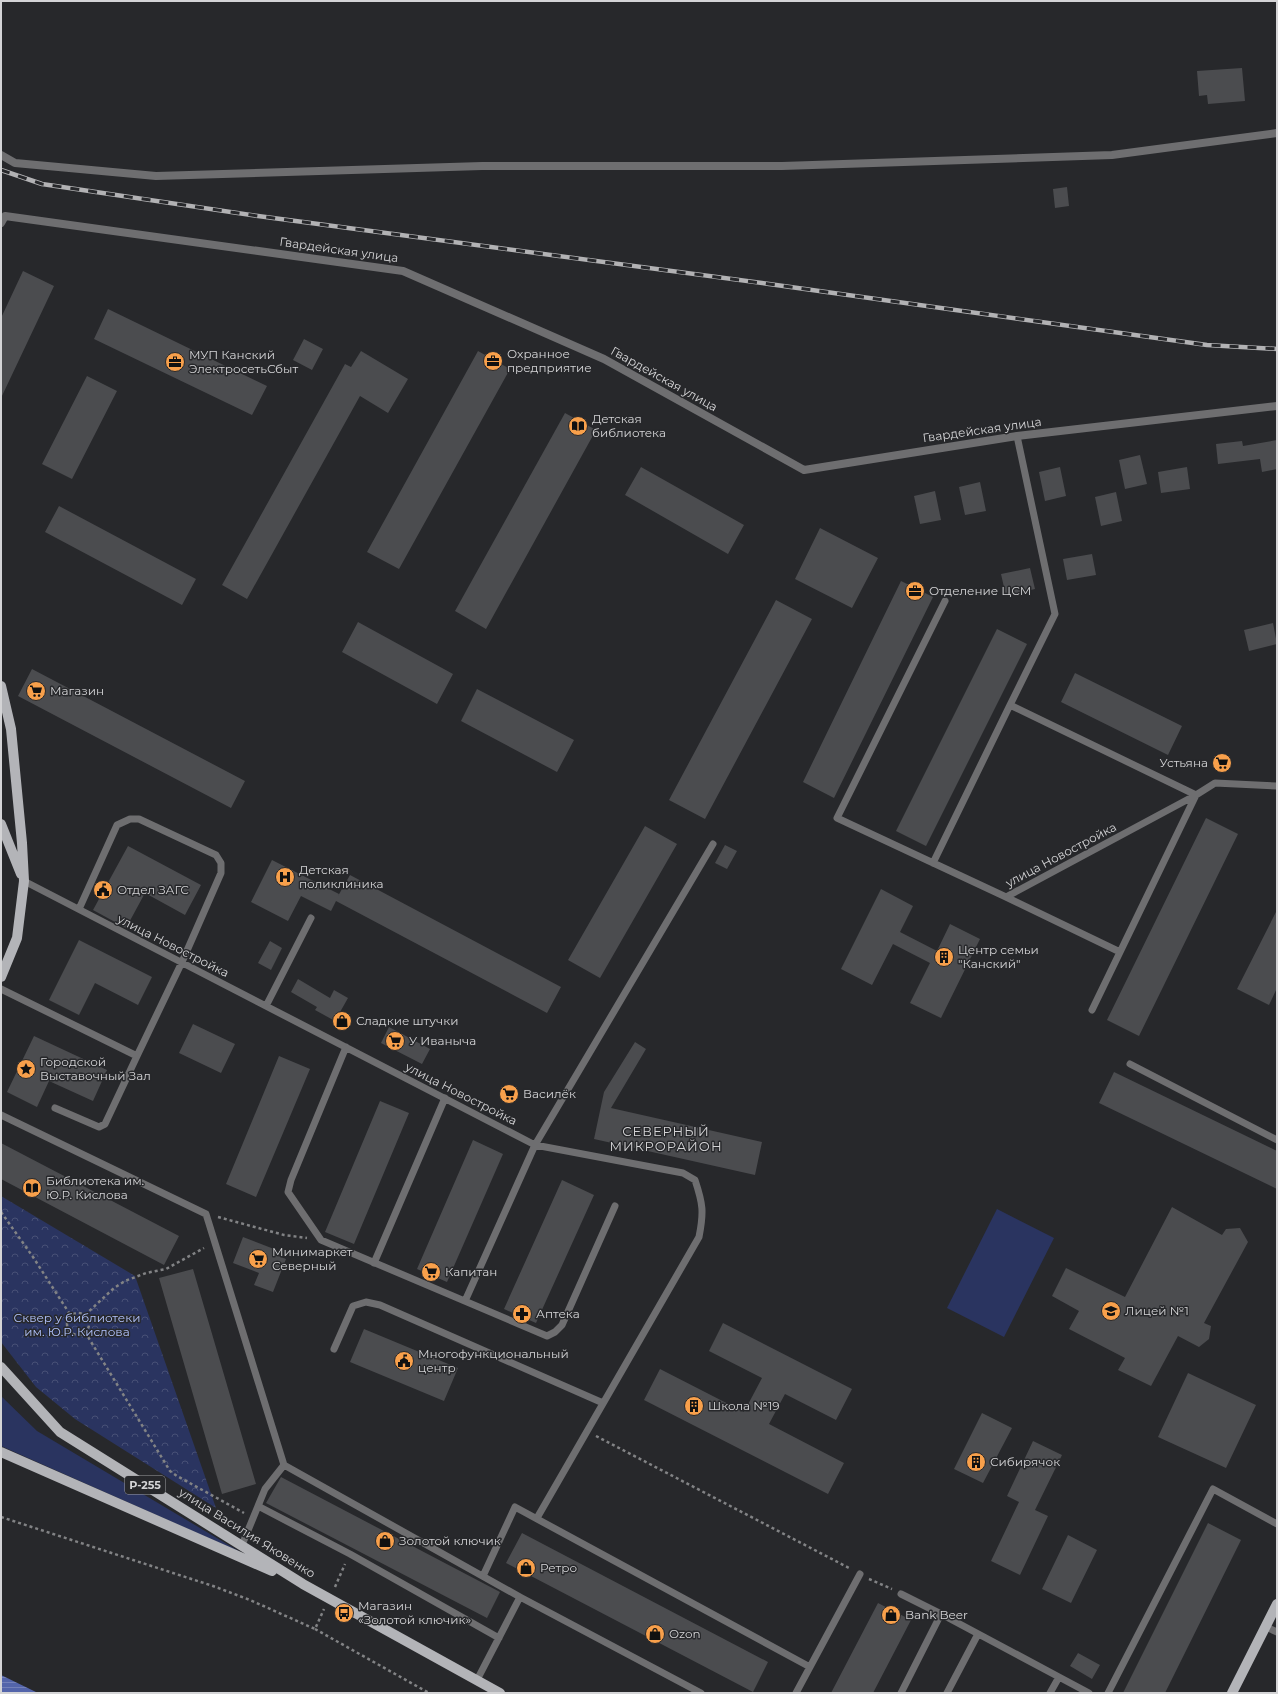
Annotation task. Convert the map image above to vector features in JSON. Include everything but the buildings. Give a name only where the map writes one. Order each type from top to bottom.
[{"type":"main road","points":[[1,686],[11,729],[22,843],[24,881],[17,938],[1,977]]},
{"type":"main road","points":[[1,824],[24,881]]},
{"type":"main road","name":"улица Василия Яковенко","points":[[1,1368],[60,1432],[303,1584],[500,1693]]},
{"type":"main road","name":"Р-255","points":[[1,1452],[303,1584]]},
{"type":"main road","points":[[1232,1693],[1277,1604]]},
{"type":"street","points":[[1,155],[15,163],[156,176],[482,166],[782,166],[1112,155],[1277,133]]},
{"type":"street","name":"Гвардейская улица","points":[[1,223],[5,216],[403,271],[604,359],[804,470],[1017,436],[1277,406]]},
{"type":"lane","points":[[933,863],[1055,614],[1017,436]]},
{"type":"lane","name":"улица Новостройка","points":[[945,601],[837,818],[1006,897],[1196,795],[1215,783],[1277,786]]},
{"type":"lane","points":[[1010,705],[1196,795],[1092,1010]]},
{"type":"lane","points":[[55,1108],[89,1124],[99,1127],[105,1124],[182,962],[221,873],[221,863],[216,855],[139,819],[130,819],[117,825],[79,909]]},
{"type":"lane","points":[[465,1301],[536,1145],[713,844]]},
{"type":"lane","name":"улица Новостройка","points":[[24,881],[536,1145],[683,1173],[695,1180],[701,1196],[703,1216],[699,1237],[536,1518]]},
{"type":"lane","points":[[1006,897],[1120,952]]},
{"type":"lane","points":[[266,1006],[311,918]]},
{"type":"lane","points":[[1,989],[137,1056]]},
{"type":"lane","points":[[346,1047],[291,1180],[288,1192],[321,1240],[547,1336],[555,1332],[562,1325],[615,1206]]},
{"type":"lane","points":[[1130,1064],[1277,1140]]},
{"type":"lane","points":[[374,1263],[445,1098]]},
{"type":"lane","points":[[1,1115],[206,1214],[284,1465],[483,1576],[701,1693]]},
{"type":"lane","points":[[334,1349],[353,1306],[366,1302],[380,1305],[603,1403]]},
{"type":"lane","points":[[242,1545],[265,1488],[284,1465]]},
{"type":"lane","points":[[1108,1693],[1213,1489],[1277,1524]]},
{"type":"lane","points":[[258,1506],[350,1554],[499,1638]]},
{"type":"lane","points":[[483,1576],[515,1507],[810,1667]]},
{"type":"lane","points":[[796,1693],[860,1574]]},
{"type":"lane","points":[[901,1594],[1089,1693]]},
{"type":"lane","points":[[477,1680],[520,1596]]},
{"type":"lane","points":[[901,1693],[941,1614]]},
{"type":"lane","points":[[1266,1627],[1277,1632]]},
{"type":"lane","points":[[947,1693],[978,1634]]},
{"type":"lane","points":[[1050,1693],[1059,1677]]},
{"type":"path","points":[[1,1212],[33,1257],[71,1316]]},
{"type":"path","points":[[206,1214],[284,1235],[321,1240]]},
{"type":"path","points":[[85,1315],[89,1324],[85,1332],[81,1335],[76,1335],[68,1329],[68,1320],[71,1316],[76,1314],[85,1315],[114,1288],[125,1281],[146,1273],[166,1268],[214,1242]]},
{"type":"path","points":[[85,1332],[170,1471],[253,1518]]},
{"type":"path","points":[[587,1431],[901,1594]]},
{"type":"path","points":[[1,1517],[213,1586],[250,1600],[315,1629],[429,1693]]},
{"type":"path","points":[[315,1629],[350,1554]]},
{"type":"green space","name":"Сквер у библиотеки им. Ю.Р. Кислова","points":[[1,1196],[135,1276],[216,1508],[75,1419],[36,1387],[1,1342]]},
{"type":"green space","points":[[997,1209],[1054,1238],[1004,1337],[947,1308]]},
{"type":"green space","points":[[1,1396],[37,1431],[242,1553],[1,1446]]},
{"type":"shaded area","points":[[1,1675],[38,1693],[1,1693]]},
{"type":"railway","points":[[1,170],[42,184],[258,216],[769,284],[1207,345],[1277,349]]},
{"type":"place","name":"Охранное предприятие","points":[[493,361]]},
{"type":"place","name":"МУП Канский ЭлектросетьСбыт","points":[[175,362]]},
{"type":"place","name":"Детская библиотека","points":[[578,426]]},
{"type":"place","name":"Отделение ЦСМ","points":[[915,591]]},
{"type":"place","name":"Магазин","points":[[36,691]]},
{"type":"place","name":"Устьяна","points":[[1222,763]]},
{"type":"place","name":"Детская поликлиника","points":[[285,877]]},
{"type":"place","name":"Отдел ЗАГС","points":[[103,890]]},
{"type":"place","name":"Центр семьи \"Канский\"","points":[[944,957]]},
{"type":"place","name":"Сладкие штучки","points":[[342,1021]]},
{"type":"place","name":"У Иваныча","points":[[395,1041]]},
{"type":"place","name":"Городской Выставочный Зал","points":[[26,1069]]},
{"type":"place","name":"Василёк","points":[[509,1094]]},
{"type":"place","name":"Библиотека им. Ю.Р. Кислова","points":[[32,1188]]},
{"type":"place","name":"Минимаркет Северный","points":[[258,1259]]},
{"type":"place","name":"Капитан","points":[[431,1272]]},
{"type":"place","name":"Лицей №1","points":[[1111,1311]]},
{"type":"place","name":"Аптека","points":[[522,1314]]},
{"type":"place","name":"Многофункциональный центр","points":[[404,1361]]},
{"type":"place","name":"Школа №19","points":[[694,1406]]},
{"type":"place","name":"Сибирячок","points":[[976,1462]]},
{"type":"place","name":"Золотой ключик","points":[[385,1541]]},
{"type":"place","name":"Ретро","points":[[526,1568]]},
{"type":"place","name":"Магазин «Золотой ключик»","points":[[344,1613]]},
{"type":"place","name":"Bank Beer","points":[[891,1615]]},
{"type":"place","name":"Ozon","points":[[655,1634]]},
{"type":"district","name":"СЕВЕРНЫЙ МИКРОРАЙОН","points":[[666,1138]]}]
